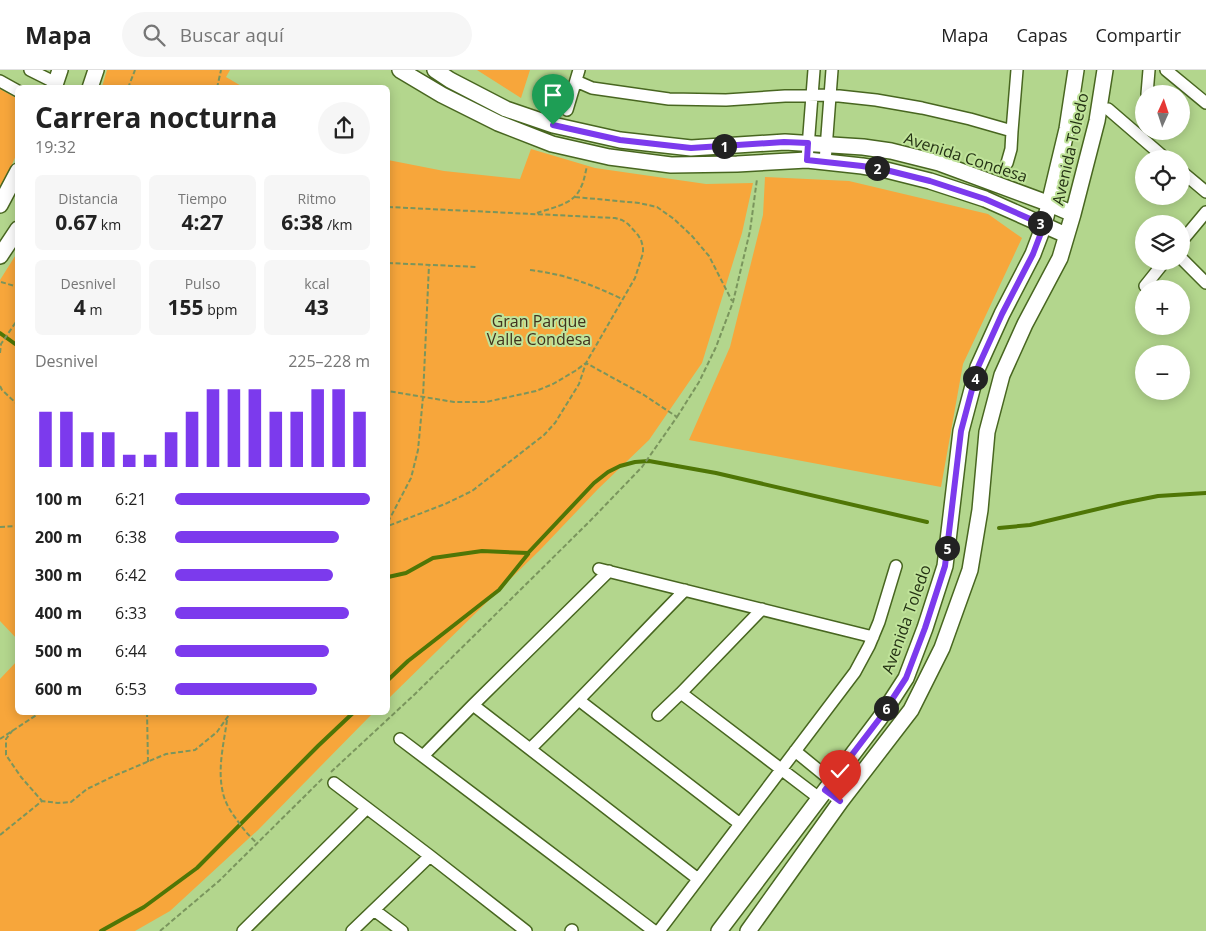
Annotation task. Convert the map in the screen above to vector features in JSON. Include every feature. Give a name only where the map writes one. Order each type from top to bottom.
[{"type":"street","points":[[30,70],[57,80]]},
{"type":"street","points":[[91,85],[96,70]]},
{"type":"street","name":"Avenida Condesa","points":[[400,70],[442,95],[498,123],[552,144],[608,157],[671,165],[807,160],[886,170],[930,181],[985,199],[1066,236]]},
{"type":"street","name":"Avenida Condesa","points":[[435,70],[450,80],[506,108],[553,125],[620,140],[691,148],[784,142],[827,144],[891,151],[938,163],[1073,214]]},
{"type":"street","points":[[807,160],[814,70]]},
{"type":"street","points":[[825,162],[832,70]]},
{"type":"street","points":[[1007,163],[1012,149],[1017,70]]},
{"type":"street","name":"Avenida Toledo","points":[[719,931],[880,718],[906,678],[925,628],[945,566],[961,431],[978,367],[1002,314],[1033,254],[1044,225],[1067,129],[1076,70]]},
{"type":"street","name":"Avenida Toledo","points":[[748,931],[840,801],[910,710],[942,648],[970,570],[980,510],[987,432],[1002,375],[1025,324],[1060,258],[1097,121],[1105,70]]},
{"type":"street","points":[[1148,85],[1149,70]]},
{"type":"street","points":[[1166,70],[1206,102]]},
{"type":"street","points":[[567,110],[578,75],[592,88],[669,99],[726,100],[830,95],[876,100],[922,108],[1012,131]]},
{"type":"street","points":[[0,81],[15,88]]},
{"type":"street","points":[[1108,108],[1135,128]]},
{"type":"street","points":[[1149,140],[1158,150]]},
{"type":"street","points":[[0,204],[15,176]]},
{"type":"street","points":[[1190,179],[1206,192]]},
{"type":"street","points":[[1190,231],[1206,212]]},
{"type":"street","points":[[0,256],[15,234]]},
{"type":"street","points":[[1190,267],[1206,283]]},
{"type":"street","points":[[1150,280],[1158,270]]},
{"type":"street","points":[[659,931],[855,672],[879,622],[896,566]]},
{"type":"street","points":[[423,756],[604,570],[873,637]]},
{"type":"street","points":[[530,749],[580,700],[685,590]]},
{"type":"street","points":[[658,715],[762,610]]},
{"type":"street","points":[[681,693],[782,769],[826,790],[840,801]]},
{"type":"street","points":[[580,700],[740,824]]},
{"type":"street","points":[[473,705],[698,879]]},
{"type":"street","points":[[400,739],[654,931]]},
{"type":"street","points":[[795,751],[826,790]]},
{"type":"street","points":[[329,778],[526,931]]},
{"type":"street","points":[[243,931],[367,808]]},
{"type":"street","points":[[352,931],[430,856]]},
{"type":"street","points":[[374,910],[402,931]]},
{"type":"path","points":[[129,85],[135,70]]},
{"type":"path","points":[[218,85],[221,70]]},
{"type":"path","points":[[575,198],[580,189],[588,163]]},
{"type":"path","points":[[160,931],[219,881],[329,778],[589,522],[642,467],[699,382],[716,347],[733,302],[750,231],[757,179]]},
{"type":"path","points":[[535,214],[575,198],[640,203],[657,207],[674,219],[709,256],[733,302]]},
{"type":"path","points":[[390,207],[615,218],[628,224],[641,240],[643,247],[635,278],[586,363],[579,384],[555,423],[544,435],[472,491],[446,504],[390,525]]},
{"type":"path","points":[[390,263],[477,267]]},
{"type":"path","points":[[390,518],[414,469],[418,450],[423,397],[429,265]]},
{"type":"path","points":[[530,270],[574,279],[600,288],[623,300]]},
{"type":"path","points":[[1,282],[15,286]]},
{"type":"path","points":[[0,353],[1,344],[15,324]]},
{"type":"path","points":[[586,363],[644,395],[677,417]]},
{"type":"path","points":[[390,391],[454,402],[486,402],[536,391],[553,384],[586,363]]},
{"type":"path","points":[[0,386],[1,390],[15,402]]},
{"type":"path","points":[[0,527],[15,526]]},
{"type":"path","points":[[0,739],[36,715]]},
{"type":"path","points":[[147,715],[148,762]]},
{"type":"path","points":[[0,836],[42,801],[71,802],[86,789],[116,775],[166,754],[194,750],[217,732],[229,715]]},
{"type":"path","points":[[227,718],[221,764],[223,794],[230,810],[243,830],[257,844]]},
{"type":"path","points":[[13,730],[6,739],[6,755],[21,777],[42,801]]},
{"type":"green space","points":[[107,70],[230,70],[226,77],[240,85],[103,85]]},
{"type":"green space","points":[[477,70],[530,70],[521,98]]},
{"type":"green space","points":[[0,89],[15,97],[15,158],[0,192]]},
{"type":"green space","name":"Gran Parque Valle Condesa","points":[[531,149],[595,168],[706,184],[753,183],[742,233],[702,363],[649,440],[390,697],[390,160],[444,171],[520,179]]},
{"type":"green space","points":[[765,177],[849,181],[988,214],[1022,238],[963,364],[941,487],[689,440],[730,347],[763,215]]},
{"type":"green space","points":[[15,256],[15,637],[0,621],[0,280]]},
{"type":"green space","points":[[15,663],[15,715],[371,715],[258,830],[170,911],[135,931],[0,931],[0,679]]},
{"type":"waterway","points":[[0,333],[15,344]]},
{"type":"waterway","points":[[390,577],[406,573],[433,558],[482,551],[528,553],[594,483],[608,472],[635,462],[649,461],[716,473],[927,522]]},
{"type":"waterway","points":[[999,528],[1030,525],[1158,496],[1206,493]]},
{"type":"waterway","points":[[390,678],[408,661],[499,590],[528,554]]},
{"type":"waterway","points":[[101,931],[144,907],[197,868],[351,715]]},
{"type":"route","points":[[553,125],[620,140],[691,148],[784,142],[808,143],[807,160],[886,170],[930,181],[985,199],[1044,225],[1033,254],[1002,314],[978,367],[961,431],[945,566],[925,628],[906,678],[880,718],[833,782],[825,790],[840,801]]}]
